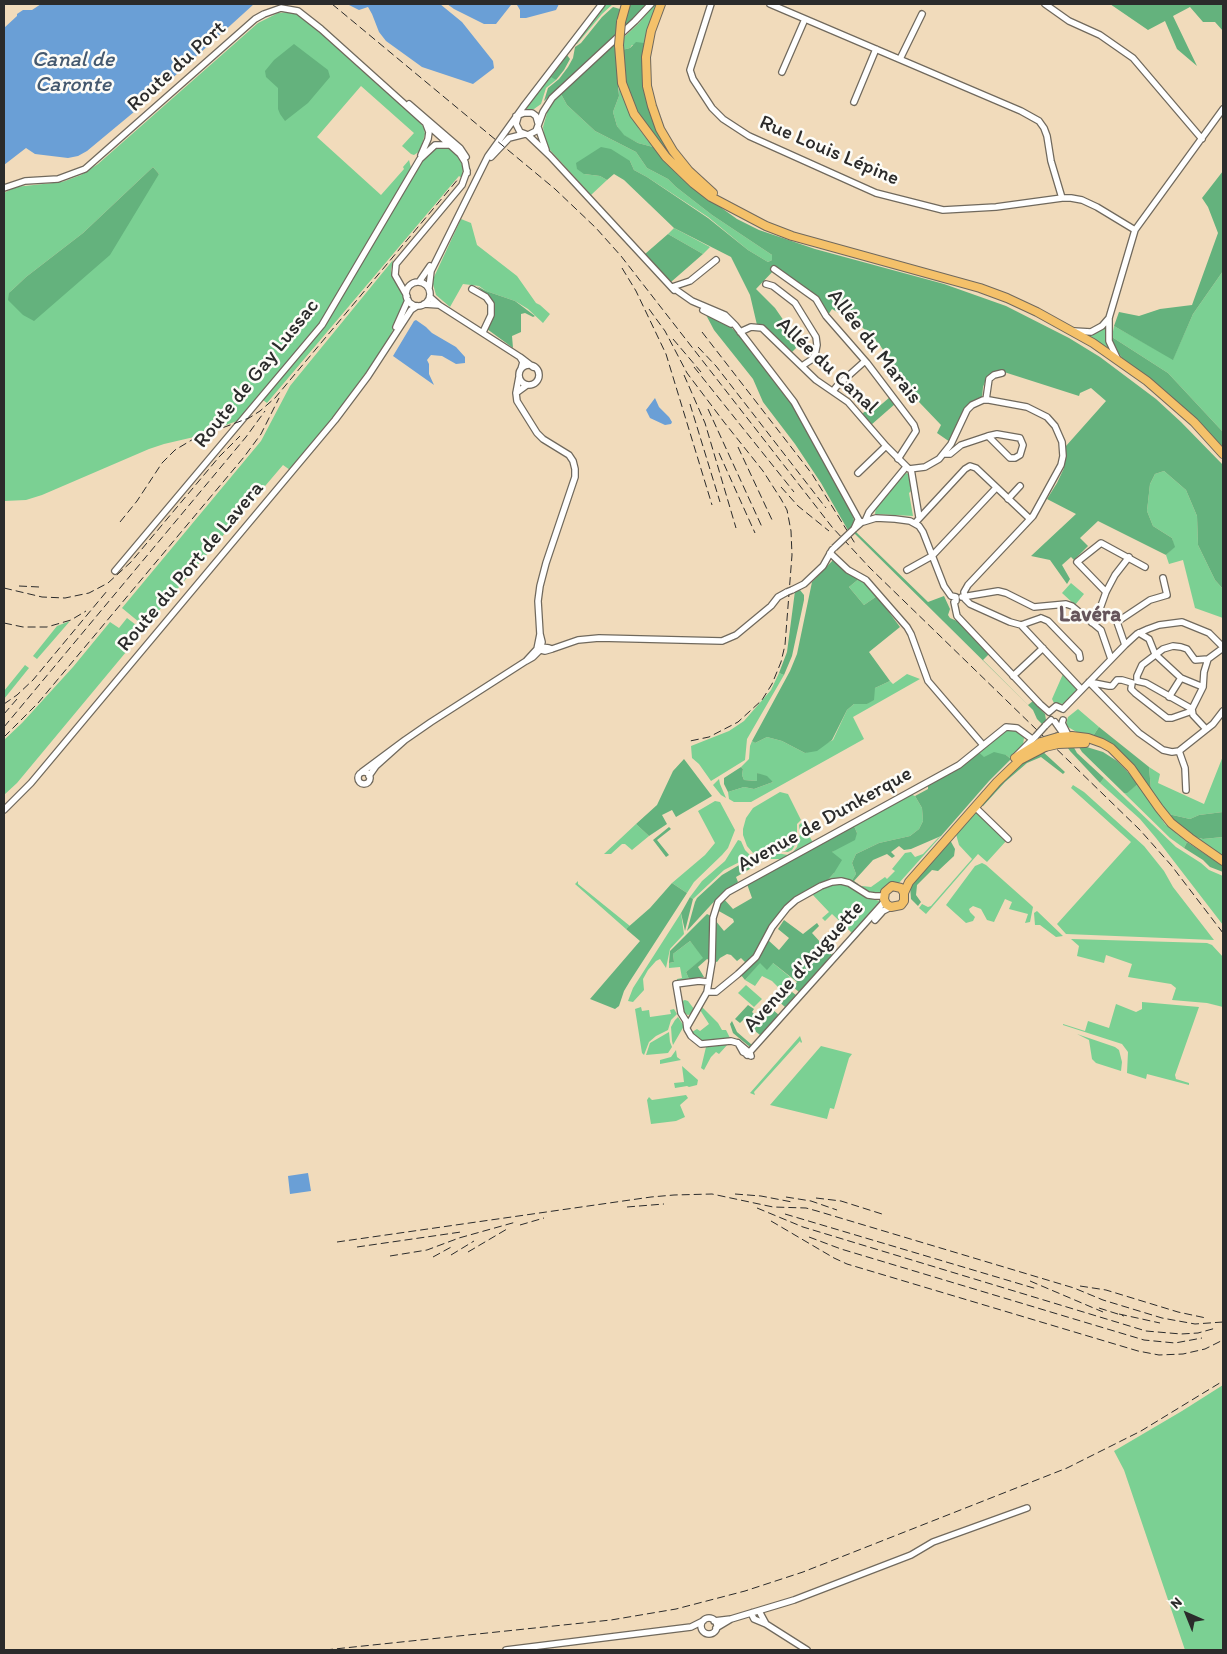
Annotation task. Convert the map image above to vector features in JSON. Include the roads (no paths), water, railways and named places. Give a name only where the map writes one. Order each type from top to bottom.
[{"type":"main road","points":[[626,4],[621,22],[619,45],[620,67],[626,96],[634,114],[666,157],[711,197],[743,215],[792,236],[950,280],[1007,298],[1072,331],[1118,359],[1178,407],[1210,438],[1223,456]]},
{"type":"main road","points":[[661,4],[651,31],[646,57],[647,86],[656,119],[673,152],[689,171],[705,186],[743,215]]},
{"type":"main road","points":[[950,280],[1028,312],[1102,354],[1154,393],[1223,456]]},
{"type":"main road","points":[[1062,738],[1094,745],[1121,758]]},
{"type":"main road","points":[[901,890],[995,778],[1014,759],[1039,741],[1062,738],[1088,738],[1106,745],[1131,768],[1171,823],[1223,861]]},
{"type":"main road","points":[[901,890],[1009,770],[1028,756],[1039,741]]},
{"type":"main road","points":[[890,887],[901,890],[904,901],[900,905],[887,901],[885,892],[890,887]]},
{"type":"street","points":[[516,393],[538,380],[538,374],[533,367],[520,357],[438,305],[430,297],[428,288],[431,271],[482,168],[496,145],[602,4]]},
{"type":"street","points":[[482,168],[506,140],[532,134],[552,98],[651,4]]},
{"type":"street","name":"Rue Louis Lépine","points":[[711,4],[690,70],[693,79],[712,108],[723,119],[749,136],[876,193],[943,210],[1062,198],[1082,200],[1098,207],[1135,230]]},
{"type":"street","points":[[770,4],[1022,111],[1039,121],[1047,136],[1051,161],[1062,198]]},
{"type":"street","points":[[1045,4],[1069,21],[1100,35],[1133,58],[1202,139]]},
{"type":"street","name":"Route du Port","points":[[4,188],[25,182],[58,178],[85,168],[255,19],[281,8],[298,11],[321,29],[465,154],[468,164],[467,172]]},
{"type":"street","points":[[900,59],[922,14]]},
{"type":"street","points":[[782,72],[805,18]]},
{"type":"street","points":[[854,102],[876,49]]},
{"type":"street","name":"Route du Port","points":[[385,85],[451,145],[462,157],[467,172]]},
{"type":"street","points":[[1118,359],[1109,341],[1110,318],[1135,230],[1223,109]]},
{"type":"street","points":[[518,115],[532,114],[538,120],[544,145],[550,156]]},
{"type":"street","points":[[518,115],[516,127],[520,132],[550,156],[672,287],[692,301],[725,315],[740,332],[794,402],[851,505],[862,519]]},
{"type":"street","name":"Route de Gay Lussac","points":[[116,571],[322,325],[420,159],[428,139],[429,132],[426,124]]},
{"type":"street","name":"Route de Gay Lussac","points":[[428,139],[438,132]]},
{"type":"street","name":"Route de Gay Lussac","points":[[420,159],[435,145],[438,132]]},
{"type":"street","points":[[435,145],[451,145]]},
{"type":"street","points":[[438,305],[424,304],[417,306],[407,298],[397,278],[396,264],[458,189],[467,172]]},
{"type":"street","points":[[419,282],[443,245]]},
{"type":"street","points":[[672,287],[690,281],[716,260]]},
{"type":"street","name":"Allée du Marais","points":[[774,269],[816,299],[826,316],[865,360],[914,425],[916,431],[898,459]]},
{"type":"street","points":[[397,278],[412,284]]},
{"type":"street","points":[[407,298],[408,289],[412,284],[419,282],[428,288]]},
{"type":"street","points":[[766,284],[773,286],[796,303],[814,333],[817,342],[816,352],[811,360],[802,366]]},
{"type":"street","points":[[472,289],[486,297],[491,304],[491,315],[483,332]]},
{"type":"street","points":[[424,304],[430,297]]},
{"type":"street","name":"Route du Port de Lavera","points":[[392,336],[407,298]]},
{"type":"street","name":"Route du Port de Lavera","points":[[4,810],[31,783],[335,420],[368,376],[392,336],[411,310],[417,306]]},
{"type":"street","points":[[1072,331],[1091,332],[1102,326],[1110,318]]},
{"type":"street","name":"Allée du Canal","points":[[740,332],[751,327],[762,328],[816,380],[848,402],[898,459],[909,468]]},
{"type":"street","points":[[405,740],[376,766],[369,776],[367,783],[360,783],[358,777],[362,772],[405,740],[526,661],[539,649],[538,602],[540,586],[575,477],[575,469],[569,455],[537,434],[517,402],[516,393],[523,362],[520,357]]},
{"type":"street","points":[[833,391],[865,360]]},
{"type":"street","points":[[522,369],[527,366],[533,367]]},
{"type":"street","points":[[986,400],[989,379],[994,375],[1002,374]]},
{"type":"street","points":[[519,377],[527,385]]},
{"type":"street","points":[[539,649],[548,651],[578,640],[599,638],[722,641],[736,636],[779,596],[804,584],[823,566],[832,551],[854,530],[909,468],[929,466],[945,454],[954,440],[967,410],[972,405],[986,400],[1035,410],[1051,421],[1059,434],[1063,456],[1061,466],[1035,513],[965,588],[965,597],[970,604],[1021,625],[1081,689]]},
{"type":"street","points":[[945,454],[950,454],[961,445],[988,436],[997,434],[1020,438],[1024,445],[1020,455],[1014,459],[1008,457],[988,436]]},
{"type":"street","points":[[858,473],[886,446]]},
{"type":"street","points":[[862,519],[917,520],[967,467],[975,467],[1030,519]]},
{"type":"street","points":[[909,468],[917,520],[944,586],[954,599],[957,616],[1043,708],[1049,712],[1049,716],[1062,738]]},
{"type":"street","points":[[1008,498],[1020,486]]},
{"type":"street","points":[[907,570],[932,556],[996,488]]},
{"type":"street","points":[[1106,592],[1078,562],[1101,543],[1145,566]]},
{"type":"street","points":[[832,551],[848,570],[866,580],[907,627],[931,686],[983,745]]},
{"type":"street","points":[[1092,623],[1097,617],[1106,592],[1115,575],[1129,557]]},
{"type":"street","points":[[1125,645],[1117,622],[1150,600],[1167,594],[1163,578]]},
{"type":"street","points":[[954,599],[1002,592],[1028,605],[1043,608],[1069,605],[1101,630],[1112,659]]},
{"type":"street","points":[[1041,618],[1043,608]]},
{"type":"street","points":[[1021,625],[1041,618],[1048,621],[1079,653],[1080,658]]},
{"type":"street","points":[[1063,709],[1125,645],[1139,633],[1159,625],[1182,622],[1209,633],[1223,647],[1208,659],[1204,672],[1203,687],[1192,710],[1172,718],[1167,718],[1131,689],[1142,665],[1155,654],[1173,646],[1187,649],[1195,660],[1208,659]]},
{"type":"street","points":[[1139,633],[1149,639],[1155,654],[1181,678],[1203,687]]},
{"type":"street","points":[[1013,676],[1043,648]]},
{"type":"street","points":[[1169,697],[1181,678]]},
{"type":"street","points":[[1090,682],[1109,686],[1112,686],[1117,680],[1146,683],[1192,710],[1206,730]]},
{"type":"street","points":[[1090,682],[1139,734],[1163,750],[1172,752],[1179,751],[1198,737],[1213,724],[1223,711]]},
{"type":"street","points":[[1049,712],[1056,706],[1063,709],[1065,715],[1062,720],[1062,738]]},
{"type":"street","points":[[1039,741],[1045,726],[1053,721],[1062,720]]},
{"type":"street","name":"Avenue de Dunkerque","points":[[707,992],[712,962],[713,918],[718,902],[728,892],[959,765],[1006,727],[1013,727],[1024,733]]},
{"type":"street","points":[[1024,733],[1039,741]]},
{"type":"street","points":[[1024,733],[1026,744]]},
{"type":"street","points":[[1014,759],[1026,744],[1039,741]]},
{"type":"street","points":[[1179,751],[1185,768],[1186,790]]},
{"type":"street","points":[[362,772],[369,776]]},
{"type":"street","points":[[975,807],[1008,839]]},
{"type":"street","points":[[687,1027],[707,992],[716,992],[756,956],[772,927],[792,903],[821,886],[836,881],[849,883],[868,895],[887,901]]},
{"type":"street","name":"Avenue d'Auguette","points":[[687,1027],[691,1036],[701,1044],[731,1041],[738,1043],[749,1055],[887,901]]},
{"type":"street","points":[[687,1027],[686,1021],[682,1016],[676,984],[699,981],[708,982]]},
{"type":"street","points":[[682,1016],[692,1017]]},
{"type":"street","points":[[506,1650],[691,1627],[710,1619],[714,1621],[731,1619],[794,1600],[911,1556],[932,1542],[1027,1508]]},
{"type":"street","points":[[760,1611],[766,1624]]},
{"type":"street","points":[[752,1613],[754,1619],[766,1624],[807,1650]]},
{"type":"street","points":[[691,1627],[709,1634],[731,1619]]},
{"type":"street","points":[[703,1621],[701,1626],[703,1631]]},
{"type":"street","points":[[714,1621],[716,1628]]},
{"type":"water","name":"Canal de Caronte","points":[[41,4],[254,4],[146,102],[87,151],[78,156],[68,158],[35,154],[26,148],[4,165],[4,28],[23,10],[32,10]]},
{"type":"water","points":[[347,4],[440,4],[462,22],[493,61],[494,68],[473,84],[422,67],[386,41],[379,32],[368,7],[359,10]]},
{"type":"water","points":[[447,4],[559,4],[556,10],[526,18],[520,18],[520,10],[517,5],[511,5],[496,24],[484,24]]},
{"type":"water","points":[[416,320],[432,333],[456,347],[465,357],[465,363],[456,364],[442,356],[431,355],[427,360],[429,374],[434,385],[393,356]]},
{"type":"water","points":[[655,398],[659,407],[669,417],[672,422],[671,424],[665,425],[650,418],[646,410]]},
{"type":"water","points":[[308,1173],[311,1191],[290,1194],[288,1176]]},
{"type":"railway","points":[[332,4],[555,189],[596,228],[621,256],[832,527],[870,568],[1140,830],[1171,865],[1223,933]]},
{"type":"railway","points":[[120,522],[137,501],[162,463],[175,450],[195,438],[249,418],[275,398],[459,178]]},
{"type":"railway","points":[[622,268],[636,291],[666,354],[712,505]]},
{"type":"railway","points":[[649,309],[665,331],[687,373],[763,471],[781,499],[787,510],[791,531],[792,555],[785,645],[781,662],[772,684],[762,700],[738,722],[709,737],[690,741]]},
{"type":"railway","points":[[702,332],[812,474],[856,545]]},
{"type":"railway","points":[[673,339],[701,372]]},
{"type":"railway","points":[[698,347],[716,366],[826,508]]},
{"type":"railway","points":[[694,367],[794,492]]},
{"type":"railway","points":[[684,375],[705,423],[736,528]]},
{"type":"railway","points":[[4,737],[38,703],[244,457],[261,434],[279,398]]},
{"type":"railway","points":[[690,404],[720,502]]},
{"type":"railway","points":[[708,409],[762,527]]},
{"type":"railway","points":[[4,727],[246,437],[265,411]]},
{"type":"railway","points":[[4,588],[42,597],[65,598],[89,593],[108,583],[131,562],[219,457],[240,436]]},
{"type":"railway","points":[[738,447],[773,522]]},
{"type":"railway","points":[[719,453],[755,533]]},
{"type":"railway","points":[[781,487],[798,506],[829,531]]},
{"type":"railway","points":[[19,586],[39,587]]},
{"type":"railway","points":[[4,704],[33,680],[107,591]]},
{"type":"railway","points":[[4,623],[23,627],[47,627],[71,620],[86,611]]},
{"type":"railway","points":[[4,714],[17,699]]},
{"type":"railway","points":[[337,1242],[651,1197],[712,1194],[773,1207],[806,1208],[817,1211],[1074,1288],[1103,1300],[1162,1318],[1195,1324],[1223,1322]]},
{"type":"railway","points":[[735,1194],[761,1196],[792,1202]]},
{"type":"railway","points":[[786,1197],[811,1201],[837,1210]]},
{"type":"railway","points":[[816,1198],[841,1201],[882,1214]]},
{"type":"railway","points":[[627,1207],[664,1204]]},
{"type":"railway","points":[[757,1208],[803,1227],[1146,1331],[1181,1334],[1198,1333],[1216,1328]]},
{"type":"railway","points":[[785,1214],[1037,1289]]},
{"type":"railway","points":[[520,1225],[544,1218]]},
{"type":"railway","points":[[771,1221],[847,1264],[1138,1351],[1159,1355],[1183,1354],[1205,1349],[1223,1340]]},
{"type":"railway","points":[[390,1256],[427,1250],[459,1238],[516,1222]]},
{"type":"railway","points":[[468,1252],[507,1229]]},
{"type":"railway","points":[[357,1247],[461,1232]]},
{"type":"railway","points":[[809,1237],[841,1249],[1144,1340],[1175,1343],[1202,1338]]},
{"type":"railway","points":[[451,1255],[474,1241]]},
{"type":"railway","points":[[433,1257],[453,1246]]},
{"type":"railway","points":[[1030,1281],[1103,1312]]},
{"type":"railway","points":[[1080,1286],[1106,1290],[1178,1312],[1206,1318]]},
{"type":"railway","points":[[1099,1308],[1124,1316]]},
{"type":"railway","points":[[1119,1314],[1160,1323]]},
{"type":"railway","points":[[325,1650],[611,1620],[676,1609],[745,1591],[803,1572],[1067,1468],[1141,1431],[1223,1381]]},
{"type":"district","name":"Lavéra","points":[[1090,615]]}]
